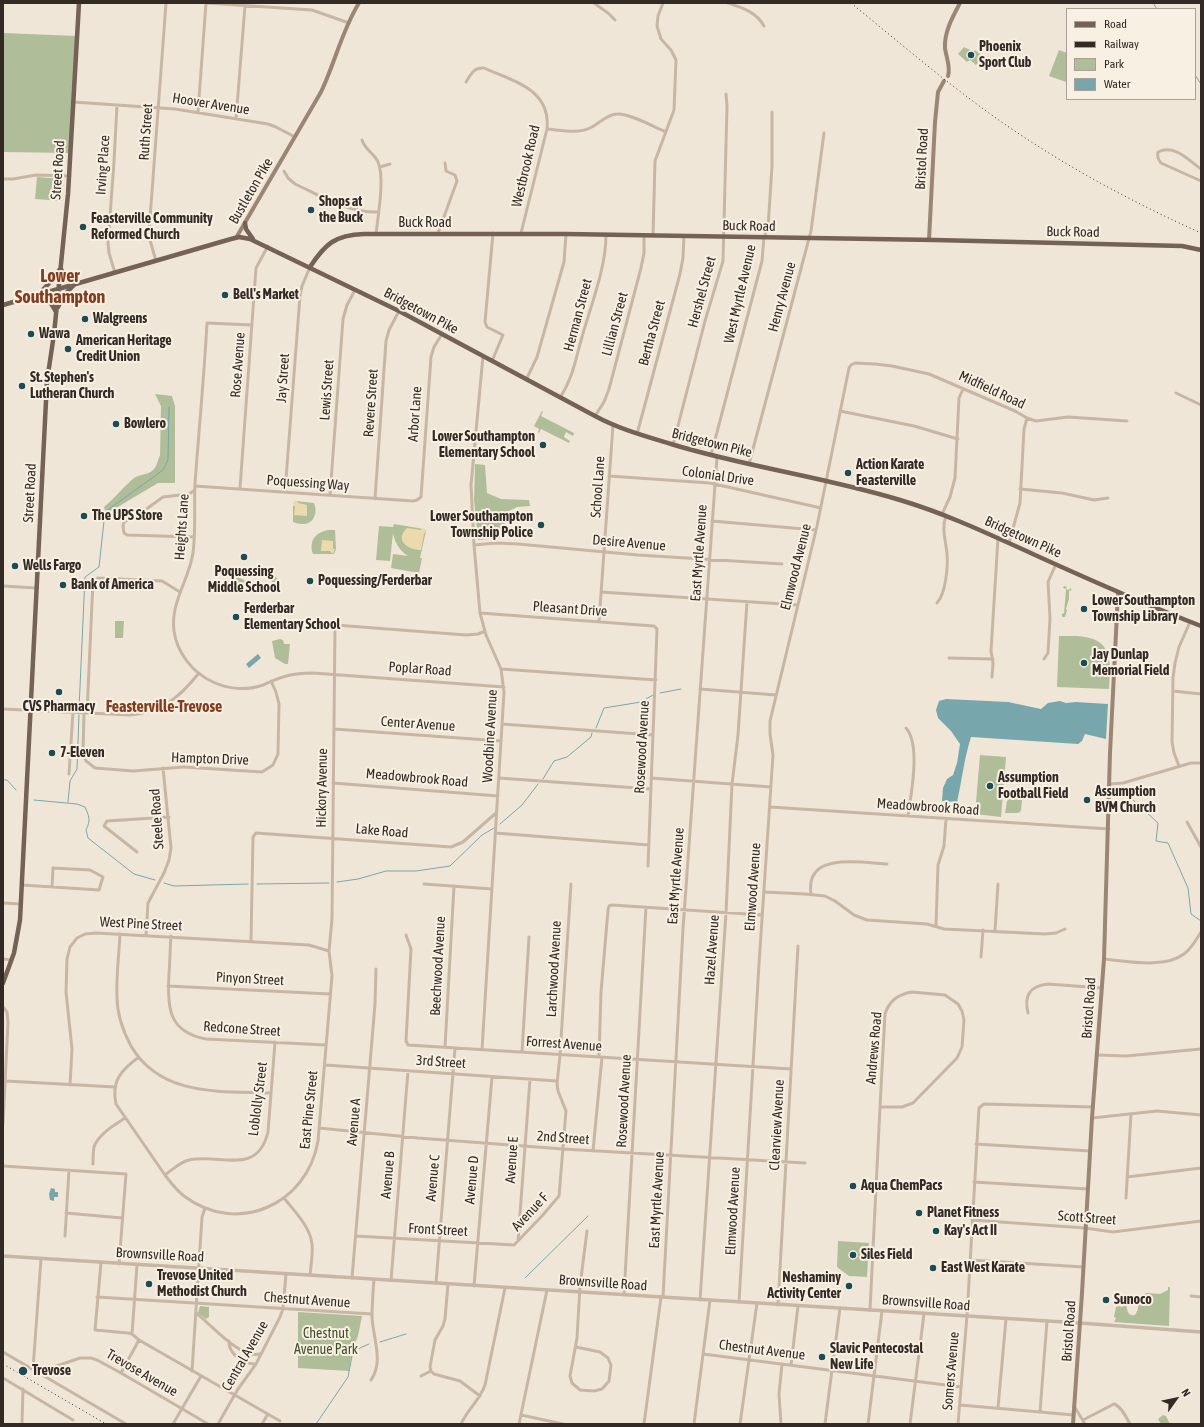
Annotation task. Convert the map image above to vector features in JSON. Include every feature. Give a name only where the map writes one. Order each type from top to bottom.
[{"type":"main road","name":"Street Road","points":[[3,983],[12,960],[17,941],[22,885],[47,381],[56,312],[70,176],[79,3]]},
{"type":"main road","name":"Bustleton Pike","points":[[3,305],[236,238],[329,75],[349,23],[360,3]]},
{"type":"main road","points":[[948,76],[949,72],[945,47],[946,35],[960,3]]},
{"type":"main road","name":"Bristol Road","points":[[929,240],[935,122],[938,92],[944,81]]},
{"type":"main road","points":[[245,223],[246,229],[253,240]]},
{"type":"main road","name":"Buck Road","points":[[310,267],[322,249],[333,241],[352,234],[521,233],[929,240],[1186,246],[1201,250]]},
{"type":"main road","name":"Bridgetown Pike","points":[[236,238],[253,240],[268,246],[399,311],[613,425],[637,434],[710,455],[827,481],[902,500],[944,515],[1118,593],[1201,626]]},
{"type":"main road","points":[[56,312],[63,296],[76,283],[67,280],[60,267]]},
{"type":"main road","points":[[56,312],[49,299],[39,294],[52,280],[60,267]]},
{"type":"main road","name":"Bristol Road","points":[[1073,1424],[1084,1267],[1092,1118],[1104,959],[1118,593]]},
{"type":"street","name":"Ruth Street","points":[[156,261],[149,232],[166,3]]},
{"type":"street","points":[[198,112],[207,3],[312,10],[349,23]]},
{"type":"street","points":[[653,236],[655,161],[674,110],[676,60],[671,50],[661,39],[658,30],[658,16],[663,3]]},
{"type":"street","points":[[728,3],[751,12],[759,18],[764,26]]},
{"type":"street","points":[[597,4],[614,20]]},
{"type":"street","points":[[236,119],[245,6]]},
{"type":"street","name":"Westbrook Road","points":[[466,82],[474,70],[481,67],[526,87],[538,95],[543,103],[548,118],[547,129],[521,233]]},
{"type":"street","name":"Hershel Street","points":[[673,445],[705,321],[722,266],[724,237],[726,94]]},
{"type":"street","name":"Hoover Avenue","points":[[73,102],[198,112],[268,124],[295,137]]},
{"type":"street","name":"Irving Place","points":[[115,273],[108,243],[117,105]]},
{"type":"street","name":"West Myrtle Avenue","points":[[710,455],[762,261],[764,237],[768,228],[772,166],[772,112]]},
{"type":"street","points":[[547,129],[582,130],[591,128],[610,115],[616,114],[626,115],[666,132]]},
{"type":"street","name":"Henry Avenue","points":[[749,464],[812,231],[824,133]]},
{"type":"street","points":[[362,140],[367,150],[377,160],[380,167],[380,192],[376,234]]},
{"type":"street","points":[[1201,169],[1178,151],[1162,150],[1158,152],[1158,160],[1161,163],[1201,181]]},
{"type":"street","points":[[438,233],[457,181],[455,175],[446,170],[445,163]]},
{"type":"street","points":[[380,167],[390,164]]},
{"type":"street","points":[[284,170],[288,178],[295,184],[337,203],[355,210],[378,212]]},
{"type":"street","points":[[3,180],[36,175],[70,176]]},
{"type":"street","points":[[492,361],[503,335],[487,327],[485,322],[493,233]]},
{"type":"street","points":[[526,380],[539,350],[564,262],[566,234]]},
{"type":"street","name":"Herman Street","points":[[560,398],[574,370],[605,255],[606,234]]},
{"type":"street","name":"Lillian Street","points":[[595,416],[604,402],[611,382],[642,263],[644,235]]},
{"type":"street","name":"Bertha Street","points":[[637,434],[680,274],[683,258],[684,236]]},
{"type":"street","name":"Rose Avenue","points":[[240,488],[256,268],[268,246]]},
{"type":"street","name":"Jay Street","points":[[286,492],[300,296],[302,286],[310,267]]},
{"type":"street","name":"Lewis Street","points":[[330,495],[343,319],[347,305],[355,290]]},
{"type":"street","name":"Revere Street","points":[[375,499],[386,341],[389,330],[399,311]]},
{"type":"street","name":"Heights Lane","points":[[252,325],[207,323],[195,486],[193,554],[189,570],[174,610],[173,620],[175,634],[179,648],[184,657],[199,674],[213,682],[227,687],[255,687],[294,674],[335,674]]},
{"type":"street","name":"Arbor Lane","points":[[419,499],[431,357],[434,347],[442,334]]},
{"type":"street","name":"Woodbine Avenue","points":[[482,1050],[504,687],[501,669],[485,631],[480,613],[474,545],[471,485],[483,356]]},
{"type":"street","name":"Midfield Road","points":[[851,365],[855,363],[876,364],[908,369],[936,376],[1027,418],[1041,421],[1058,417],[1127,421]]},
{"type":"street","name":"Elmwood Avenue","points":[[739,1302],[773,754],[770,721],[816,530],[849,368],[851,365]]},
{"type":"street","points":[[937,603],[943,592],[947,558],[944,515],[954,485],[956,472],[959,398],[963,389]]},
{"type":"street","points":[[1176,393],[1201,405]]},
{"type":"street","points":[[840,411],[914,426],[958,439]]},
{"type":"street","points":[[1009,543],[1018,511],[1024,429],[1027,418]]},
{"type":"street","name":"School Lane","points":[[599,622],[613,425]]},
{"type":"street","name":"East Myrtle Avenue","points":[[644,1424],[662,1297],[685,910],[717,456]]},
{"type":"street","name":"Colonial Drive","points":[[609,476],[715,484],[821,508]]},
{"type":"street","name":"Poquessing Way","points":[[195,486],[240,488],[375,499],[413,501],[419,499]]},
{"type":"street","points":[[1020,489],[1062,492],[1094,500],[1108,498]]},
{"type":"street","points":[[194,537],[127,535],[124,533],[122,526],[124,522],[145,510],[163,497],[189,494],[195,490]]},
{"type":"street","points":[[712,521],[816,530]]},
{"type":"street","points":[[992,677],[993,659],[991,651],[998,538]]},
{"type":"street","name":"Desire Avenue","points":[[474,545],[496,543],[518,544],[604,552],[782,564]]},
{"type":"street","points":[[1044,659],[1048,653],[1050,618],[1048,582],[1056,564]]},
{"type":"street","name":"Hampton Drive","points":[[180,592],[162,581],[98,578],[93,581],[83,754],[86,761],[92,767],[99,769],[133,771],[184,767],[258,772],[270,768],[276,761],[278,754],[279,711],[278,698],[271,681]]},
{"type":"street","points":[[3,586],[36,588]]},
{"type":"street","points":[[601,592],[798,605]]},
{"type":"street","name":"Hazel Avenue","points":[[700,1300],[726,913],[732,784],[738,735],[746,602]]},
{"type":"street","name":"Pleasant Drive","points":[[480,613],[654,626],[657,629]]},
{"type":"street","points":[[1179,766],[1172,746],[1175,663],[1183,637],[1190,622]]},
{"type":"street","points":[[309,623],[466,635],[485,631]]},
{"type":"street","name":"Hickory Avenue","points":[[329,951],[332,919],[336,625]]},
{"type":"street","name":"Rosewood Avenue","points":[[648,866],[657,629]]},
{"type":"street","points":[[949,658],[993,659]]},
{"type":"street","points":[[501,669],[656,680]]},
{"type":"street","points":[[3,709],[130,715],[151,711],[174,700],[199,674]]},
{"type":"street","name":"Poplar Road","points":[[335,674],[504,687]]},
{"type":"street","points":[[700,689],[776,695]]},
{"type":"street","points":[[1173,692],[1201,694]]},
{"type":"street","points":[[69,774],[73,712]]},
{"type":"street","points":[[502,724],[653,735]]},
{"type":"street","points":[[906,728],[912,737],[914,763],[908,816]]},
{"type":"street","name":"Center Avenue","points":[[334,729],[501,741]]},
{"type":"street","points":[[1110,784],[1123,783],[1191,763],[1201,763]]},
{"type":"street","name":"Steele Road","points":[[146,935],[148,902],[164,873],[170,857],[171,842],[163,768]]},
{"type":"street","points":[[499,778],[651,789]]},
{"type":"street","points":[[651,778],[771,787]]},
{"type":"street","name":"Meadowbrook Road","points":[[333,782],[498,796]]},
{"type":"street","name":"Meadowbrook Road","points":[[770,807],[1109,829]]},
{"type":"street","name":"Lake Road","points":[[251,941],[253,837],[258,832],[455,846],[463,842],[496,813]]},
{"type":"street","points":[[137,852],[104,826],[107,821],[169,817]]},
{"type":"street","points":[[936,926],[938,865],[944,846],[946,819]]},
{"type":"street","points":[[1187,822],[1201,847]]},
{"type":"street","points":[[495,833],[649,845]]},
{"type":"street","points":[[811,894],[811,883],[813,876],[818,869],[826,864],[851,862],[887,864]]},
{"type":"street","points":[[22,885],[52,887],[99,890],[103,877],[90,870],[53,868],[52,887]]},
{"type":"street","points":[[424,884],[492,889]]},
{"type":"street","name":"Larchwood Avenue","points":[[560,1055],[570,884]]},
{"type":"street","points":[[995,931],[998,884]]},
{"type":"street","name":"Beechwood Avenue","points":[[445,1047],[454,886]]},
{"type":"street","points":[[764,892],[820,895],[830,898],[854,916],[862,919],[928,924],[947,929],[1045,934],[1056,933],[1065,929]]},
{"type":"street","points":[[3,903],[20,904]]},
{"type":"street","points":[[594,1151],[600,1057],[602,992],[609,906],[762,915]]},
{"type":"street","name":"Rosewood Avenue","points":[[624,1295],[646,907]]},
{"type":"street","points":[[981,957],[983,930]]},
{"type":"street","points":[[1104,959],[1156,963],[1169,962],[1188,951],[1201,932]]},
{"type":"street","name":"West Pine Street","points":[[70,1085],[72,1049],[66,992],[68,952],[74,941],[85,934],[96,933],[171,936],[308,944],[329,951]]},
{"type":"street","points":[[120,934],[116,998],[118,1015],[126,1038],[139,1057],[159,1075],[184,1087],[219,1091],[271,1093]]},
{"type":"street","name":"Forrest Avenue","points":[[406,935],[411,949],[407,1044],[791,1069]]},
{"type":"street","name":"Redcone Street","points":[[171,936],[168,1002],[170,1011],[177,1022],[188,1032],[206,1039],[326,1045]]},
{"type":"street","points":[[522,1052],[529,937]]},
{"type":"street","name":"Clearview Avenue","points":[[778,1304],[798,946]]},
{"type":"street","name":"East Pine Street","points":[[115,1087],[116,1104],[125,1118],[165,1175],[180,1193],[192,1202],[205,1208],[226,1213],[246,1213],[267,1208],[284,1198],[298,1186],[310,1167],[317,1149],[332,976],[329,951]]},
{"type":"street","points":[[3,959],[12,960]]},
{"type":"street","name":"Avenue A","points":[[352,1278],[375,1004],[376,969]]},
{"type":"street","points":[[1028,1013],[1025,1002],[1027,997],[1040,985],[1048,984],[1102,988]]},
{"type":"street","name":"Pinyon Street","points":[[168,986],[330,994]]},
{"type":"street","name":"Andrews Road","points":[[870,1310],[880,1107],[885,1017],[890,1004],[894,999],[902,994],[912,992],[939,994],[952,998],[960,1007],[964,1020],[963,1041],[959,1055],[913,1103],[902,1107],[880,1107]]},
{"type":"street","points":[[3,1007],[7,1012],[8,1022],[3,1124]]},
{"type":"street","name":"Loblolly Street","points":[[165,1175],[189,1160],[200,1159],[240,1161],[248,1159],[256,1154],[266,1137],[275,1042]]},
{"type":"street","points":[[452,1074],[455,1048]]},
{"type":"street","points":[[1097,1055],[1126,1056],[1201,1049]]},
{"type":"street","name":"Avenue F","points":[[518,1242],[559,1198],[566,1111],[558,1091],[557,1081],[560,1055]]},
{"type":"street","points":[[6,1081],[115,1087],[122,1072],[139,1057]]},
{"type":"street","name":"3rd Street","points":[[325,1065],[557,1081]]},
{"type":"street","name":"Avenue B","points":[[391,1280],[408,1071]]},
{"type":"street","name":"Avenue C","points":[[436,1283],[452,1074]]},
{"type":"street","name":"Avenue D","points":[[474,1286],[492,1077]]},
{"type":"street","name":"Avenue E","points":[[518,1242],[530,1079]]},
{"type":"street","name":"Somers Avenue","points":[[958,1424],[967,1316],[978,1111],[984,1104],[1093,1107]]},
{"type":"street","points":[[1092,1118],[1162,1111],[1201,1115]]},
{"type":"street","points":[[1126,1198],[1131,1114]]},
{"type":"street","points":[[93,1164],[94,1148],[98,1140],[125,1118]]},
{"type":"street","name":"2nd Street","points":[[319,1128],[563,1149],[805,1163]]},
{"type":"street","points":[[976,1144],[1090,1151]]},
{"type":"street","points":[[3,1166],[126,1174],[119,1264]]},
{"type":"street","points":[[1127,1177],[1201,1168]]},
{"type":"street","points":[[65,1236],[69,1170]]},
{"type":"street","points":[[974,1182],[1088,1190]]},
{"type":"street","points":[[284,1198],[310,1236],[312,1250],[310,1275]]},
{"type":"street","points":[[192,1370],[202,1217],[205,1208]]},
{"type":"street","points":[[66,1213],[122,1218]]},
{"type":"street","name":"Scott Street","points":[[972,1220],[1086,1228],[1107,1232],[1118,1232],[1201,1221]]},
{"type":"street","points":[[576,1347],[600,1352],[608,1358],[611,1365],[609,1381],[602,1389],[596,1391],[583,1391],[577,1388],[572,1383],[570,1373],[578,1332],[580,1292],[587,1231]]},
{"type":"street","name":"Front Street","points":[[356,1236],[511,1246],[518,1242]]},
{"type":"street","name":"Brownsville Road","points":[[3,1256],[1080,1323],[1201,1332]]},
{"type":"street","points":[[33,1369],[40,1259]]},
{"type":"street","points":[[970,1260],[1084,1267]]},
{"type":"street","points":[[100,1263],[95,1330],[132,1334],[139,1340],[280,1421]]},
{"type":"street","points":[[132,1334],[137,1265]]},
{"type":"street","name":"Central Avenue","points":[[218,1424],[256,1364],[284,1309],[286,1274]]},
{"type":"street","points":[[371,1380],[376,1373],[378,1364],[372,1314],[374,1279]]},
{"type":"street","points":[[448,1284],[445,1319],[442,1329],[435,1340],[430,1367],[431,1371],[434,1374],[460,1381],[480,1396]]},
{"type":"street","points":[[461,1424],[480,1396],[485,1385],[506,1288]]},
{"type":"street","points":[[519,1424],[547,1290]]},
{"type":"street","points":[[1191,1296],[1201,1297]]},
{"type":"street","name":"Chestnut Avenue","points":[[97,1297],[372,1314]]},
{"type":"street","points":[[694,1424],[710,1300]]},
{"type":"street","points":[[740,1424],[756,1303]]},
{"type":"street","points":[[791,1365],[798,1306]]},
{"type":"street","points":[[825,1424],[840,1308]]},
{"type":"street","points":[[868,1424],[882,1311]]},
{"type":"street","points":[[196,1313],[205,1320],[213,1330],[236,1348],[258,1355],[262,1353]]},
{"type":"street","points":[[910,1424],[924,1314]]},
{"type":"street","points":[[998,1408],[1006,1319]]},
{"type":"street","points":[[1040,1412],[1047,1321]]},
{"type":"street","points":[[121,1373],[139,1340]]},
{"type":"street","points":[[228,1341],[229,1349],[233,1355],[251,1364],[256,1364]]},
{"type":"street","points":[[3,1352],[126,1424]]},
{"type":"street","name":"Chestnut Avenue","points":[[703,1354],[961,1387]]},
{"type":"street","name":"Trevose Avenue","points":[[39,1372],[84,1357],[97,1360],[208,1424]]},
{"type":"street","points":[[781,1424],[778,1394],[782,1364]]},
{"type":"street","points":[[421,1376],[431,1371]]},
{"type":"street","points":[[173,1424],[201,1376]]},
{"type":"street","points":[[3,1378],[73,1420]]},
{"type":"street","points":[[22,1424],[23,1389]]},
{"type":"street","points":[[1083,1420],[1114,1404],[1120,1407],[1130,1424]]},
{"type":"street","points":[[960,1405],[1074,1415]]},
{"type":"street","points":[[1074,1406],[1085,1424]]},
{"type":"street","points":[[262,1424],[268,1414]]},
{"type":"street","points":[[521,1415],[563,1424]]},
{"type":"green space","points":[[3,33],[77,36],[71,153],[3,152]]},
{"type":"green space","name":"Phoenix Sport Club","points":[[964,47],[972,51],[970,53],[971,54],[975,50],[983,56],[976,65],[970,60],[967,62],[958,54]]},
{"type":"green space","points":[[1059,50],[1066,53],[1066,82],[1049,76]]},
{"type":"green space","points":[[37,177],[63,179],[62,201],[35,199]]},
{"type":"green space","points":[[155,394],[172,396],[175,406],[175,483],[158,483],[106,514],[104,507],[134,478],[152,471],[157,464],[160,455],[161,406]]},
{"type":"green space","points":[[542,411],[541,416],[574,433],[573,436],[566,432],[564,437],[570,441],[569,443],[541,429],[539,433],[538,432],[539,429],[534,426]]},
{"type":"green space","points":[[475,464],[485,465],[487,493],[501,499],[529,500],[530,506],[517,507],[509,511],[502,538],[478,540],[474,500]]},
{"type":"green space","points":[[296,501],[314,503],[316,510],[314,517],[310,522],[306,524],[299,524],[293,522],[293,504]]},
{"type":"green space","points":[[394,524],[424,529],[426,531],[420,558],[422,558],[419,573],[391,568],[393,554],[408,556],[398,546],[393,533],[390,561],[376,560],[379,526],[393,527]]},
{"type":"green space","points":[[335,530],[336,549],[334,554],[313,554],[312,544],[315,537],[321,532]]},
{"type":"green space","points":[[270,570],[280,582],[275,586],[266,574]]},
{"type":"green space","points":[[233,577],[238,577],[246,581],[229,594],[227,592],[226,585]]},
{"type":"green space","points":[[1070,588],[1072,590],[1069,591],[1069,599],[1065,617],[1062,617],[1062,614],[1064,613],[1066,589],[1069,590]]},
{"type":"green space","points":[[115,621],[124,621],[123,638],[115,638]]},
{"type":"green space","name":"Jay Dunlap Memorial Field","points":[[1059,636],[1085,637],[1100,642],[1108,653],[1110,668],[1109,689],[1057,687]]},
{"type":"green space","points":[[280,639],[283,640],[284,644],[290,644],[288,664],[285,664],[275,658],[272,641]]},
{"type":"green space","name":"Assumption Football Field","points":[[980,755],[1006,757],[1001,817],[975,814]]},
{"type":"green space","points":[[1013,796],[1022,799],[1021,811],[1018,813],[1005,813],[1007,801]]},
{"type":"green space","name":"Siles Field","points":[[838,1241],[869,1243],[867,1277],[849,1276],[837,1267]]},
{"type":"green space","points":[[1168,1287],[1170,1287],[1169,1326],[1114,1322],[1116,1318],[1114,1317],[1116,1307],[1126,1305],[1129,1314],[1135,1315],[1138,1310],[1138,1303],[1134,1301],[1146,1293],[1160,1294],[1168,1290]]},
{"type":"green space","points":[[200,1306],[209,1307],[209,1317],[206,1319],[198,1313]]},
{"type":"green space","name":"Chestnut Avenue Park","points":[[298,1312],[362,1316],[358,1336],[352,1350],[349,1371],[298,1368]]},
{"type":"green space","points":[[1163,1415],[1166,1416],[1170,1424],[1161,1424],[1158,1419]]},
{"type":"sand","points":[[296,501],[307,505],[307,516],[294,515],[295,506],[293,506],[293,504]]},
{"type":"sand","points":[[407,528],[421,530],[421,528],[426,531],[421,550],[416,550],[404,544],[402,536],[403,532]]},
{"type":"sand","points":[[322,540],[333,541],[333,549],[335,549],[333,554],[330,551],[321,551]]},
{"type":"water","points":[[258,654],[261,658],[249,668],[246,664]]},
{"type":"water","points":[[946,699],[1008,702],[1041,709],[1048,703],[1060,701],[1066,703],[1076,702],[1108,704],[1106,739],[1085,734],[1082,741],[1078,744],[971,737],[957,802],[942,801],[943,788],[947,779],[953,775],[957,763],[960,744],[951,731],[938,718],[936,710],[939,701]]},
{"type":"water","points":[[51,1188],[55,1189],[55,1192],[58,1192],[58,1197],[54,1197],[54,1201],[50,1200],[49,1194]]},
{"type":"waterway","points":[[1153,3],[1156,8]]},
{"type":"waterway","points":[[1196,76],[1201,84]]},
{"type":"waterway","points":[[79,709],[85,577],[99,567],[105,512],[163,470],[168,460],[169,407]]},
{"type":"waterway","points":[[660,693],[681,689]]},
{"type":"waterway","points":[[596,728],[604,708],[641,702],[653,695]]},
{"type":"waterway","points":[[68,802],[70,781],[77,769],[79,715]]},
{"type":"waterway","points":[[543,779],[554,761],[567,757],[591,737],[592,733]]},
{"type":"waterway","points":[[3,780],[7,780],[16,790]]},
{"type":"waterway","points":[[500,824],[522,805],[538,784]]},
{"type":"waterway","points":[[1120,788],[1158,823],[1156,841],[1168,843],[1188,888],[1191,914],[1201,921]]},
{"type":"waterway","points":[[34,800],[77,804],[85,807],[89,818],[89,823],[86,830],[88,838],[134,874],[155,880]]},
{"type":"waterway","points":[[337,882],[358,879],[386,871],[416,871],[450,866],[482,835],[494,828]]},
{"type":"waterway","points":[[164,883],[174,886],[248,884]]},
{"type":"waterway","points":[[257,884],[329,883]]},
{"type":"waterway","points":[[525,1278],[588,1216]]},
{"type":"waterway","points":[[380,1342],[406,1334]]},
{"type":"waterway","points":[[316,1424],[348,1377],[353,1351],[369,1344]]},
{"type":"railway","points":[[851,3],[964,94],[1026,139],[1075,169],[1124,196],[1201,233]]},
{"type":"railway","points":[[3,1364],[106,1424]]},
{"type":"place","name":"Phoenix Sport Club","points":[[971,55]]},
{"type":"place","name":"Shops at the Buck","points":[[311,210]]},
{"type":"place","name":"Feasterville Community Reformed Church","points":[[83,227]]},
{"type":"place","name":"Bell's Market","points":[[225,295]]},
{"type":"place","name":"Walgreens","points":[[85,319]]},
{"type":"place","name":"Wawa","points":[[31,334]]},
{"type":"place","name":"American Heritage Credit Union","points":[[68,349]]},
{"type":"place","name":"St. Stephen's Lutheran Church","points":[[22,386]]},
{"type":"place","name":"Bowlero","points":[[116,424]]},
{"type":"place","name":"Lower Southampton Elementary School","points":[[543,445]]},
{"type":"place","name":"Action Karate Feasterville","points":[[848,473]]},
{"type":"place","name":"The UPS Store","points":[[84,516]]},
{"type":"place","name":"Lower Southampton Township Police","points":[[541,525]]},
{"type":"place","name":"Poquessing Middle School","points":[[244,557]]},
{"type":"place","name":"Wells Fargo","points":[[15,566]]},
{"type":"place","name":"Poquessing/Ferderbar","points":[[310,581]]},
{"type":"place","name":"Bank of America","points":[[63,585]]},
{"type":"place","name":"Lower Southampton Township Library","points":[[1084,609]]},
{"type":"place","name":"Ferderbar Elementary School","points":[[236,617]]},
{"type":"place","name":"Jay Dunlap Memorial Field","points":[[1084,663]]},
{"type":"place","name":"CVS Pharmacy","points":[[59,692]]},
{"type":"place","name":"7-Eleven","points":[[52,753]]},
{"type":"place","name":"Assumption Football Field","points":[[990,786]]},
{"type":"place","name":"Assumption BVM Church","points":[[1087,800]]},
{"type":"place","name":"Aqua ChemPacs","points":[[853,1186]]},
{"type":"place","name":"Planet Fitness","points":[[919,1213]]},
{"type":"place","name":"Kay's Act II","points":[[936,1231]]},
{"type":"place","name":"Siles Field","points":[[853,1255]]},
{"type":"place","name":"East West Karate","points":[[933,1268]]},
{"type":"place","name":"Trevose United Methodist Church","points":[[149,1284]]},
{"type":"place","name":"Neshaminy Activity Center","points":[[849,1286]]},
{"type":"place","name":"Sunoco","points":[[1106,1300]]},
{"type":"place","name":"Slavic Pentecostal New Life","points":[[822,1357]]},
{"type":"place","name":"Trevose","points":[[23,1371]]},
{"type":"district","name":"Lower Southampton","points":[[60,286]]},
{"type":"district","name":"Feasterville-Trevose","points":[[164,707]]}]
